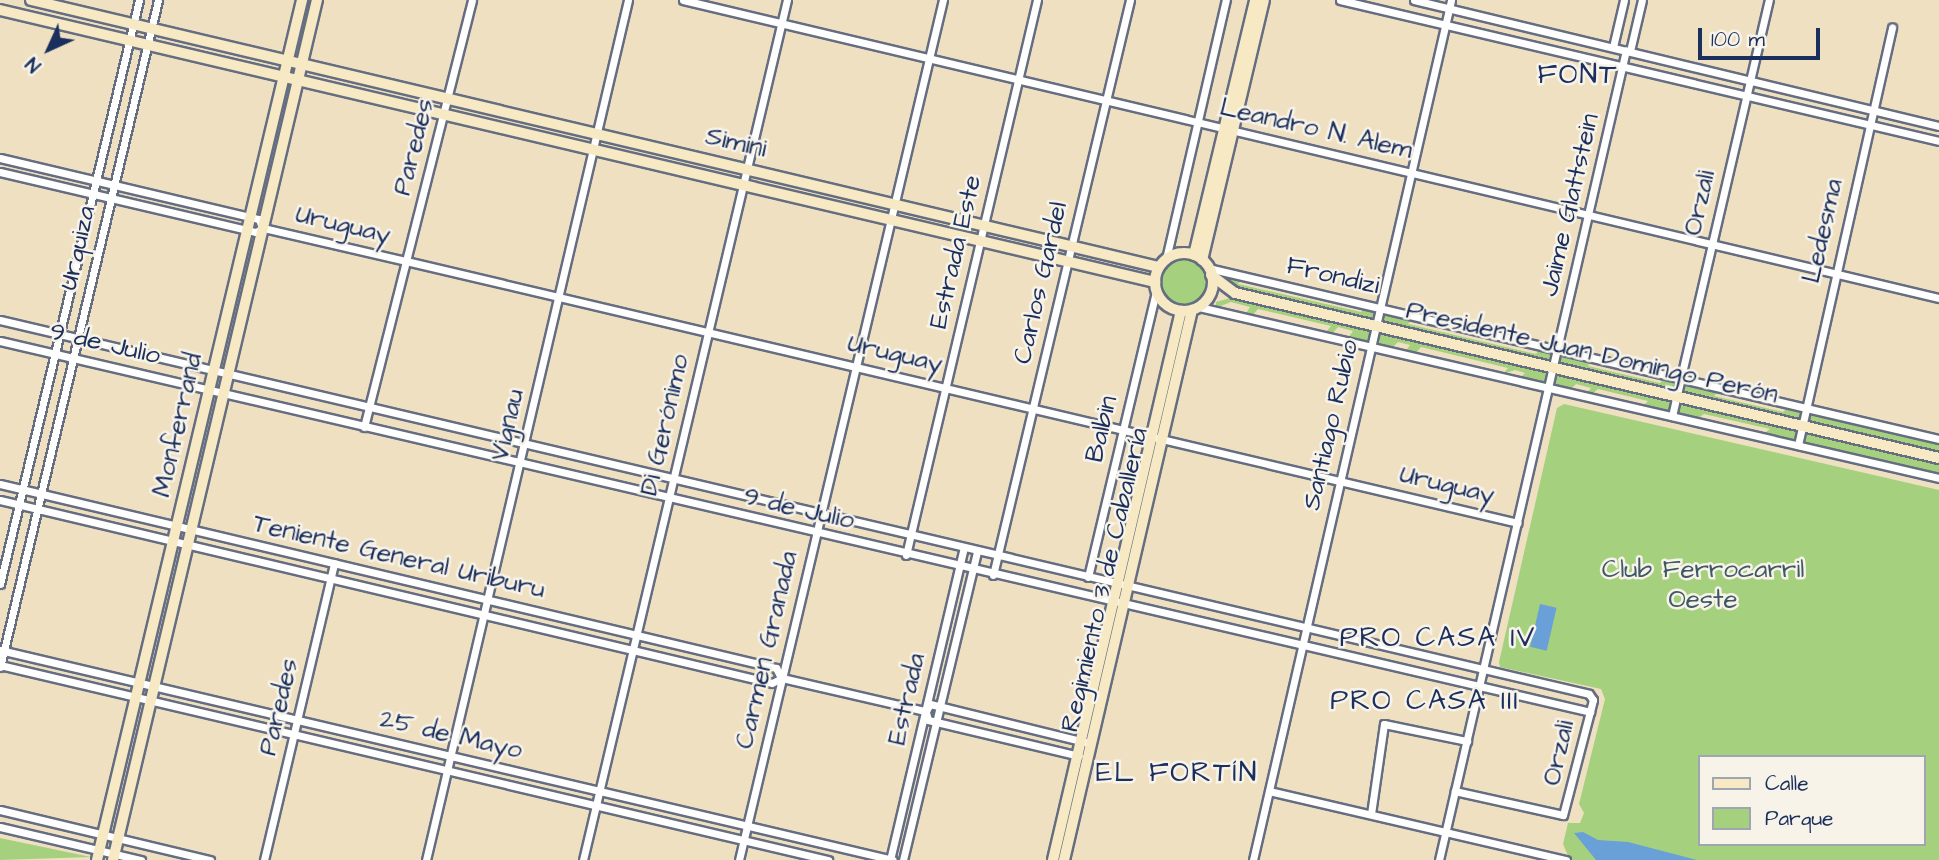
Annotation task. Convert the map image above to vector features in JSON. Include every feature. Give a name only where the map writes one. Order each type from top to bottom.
[{"type":"main road","name":"Simini","points":[[31,0],[984,226],[1162,263]]},
{"type":"main road","name":"Monferrand","points":[[99,855],[302,0]]},
{"type":"main road","name":"Monferrand","points":[[113,857],[317,0]]},
{"type":"main road","points":[[1193,308],[1212,287],[1204,264],[1255,0]]},
{"type":"main road","points":[[1229,130],[1264,0]]},
{"type":"main road","name":"Simini","points":[[0,10],[1068,261],[1155,287]]},
{"type":"main road","points":[[1204,264],[1162,263],[1155,287],[1166,305],[1193,308],[1235,293]]},
{"type":"main road","name":"Presidente Juan Domingo Perón","points":[[1204,264],[1235,293],[1939,456]]},
{"type":"main road","name":"Regimiento 3 de Caballería","points":[[1053,860],[1086,742],[1157,437],[1193,308]]},
{"type":"main road","name":"Regimiento 3 de Caballería","points":[[1064,860],[1082,757]]},
{"type":"street","name":"Urquiza","points":[[0,584],[139,0]]},
{"type":"street","name":"Urquiza","points":[[0,666],[158,0]]},
{"type":"street","name":"Paredes","points":[[364,427],[472,0]]},
{"type":"street","name":"Vignau","points":[[426,860],[628,0]]},
{"type":"street","name":"Leandro N. Alem","points":[[683,0],[1836,271],[1939,298]]},
{"type":"street","name":"Di Gerónimo","points":[[583,860],[787,0]]},
{"type":"street","name":"Carmen Granada","points":[[738,860],[943,0]]},
{"type":"street","name":"Estrada Este","points":[[906,555],[1037,0]]},
{"type":"street","name":"Carlos Gardel","points":[[993,575],[1130,0]]},
{"type":"street","points":[[1162,263],[1226,0]]},
{"type":"street","points":[[1340,0],[1939,141]]},
{"type":"street","points":[[1414,0],[1450,4],[1613,47],[1939,126]]},
{"type":"street","points":[[1613,47],[1624,0]]},
{"type":"street","name":"Jaime Glattstein","points":[[1439,860],[1624,66],[1642,0]]},
{"type":"street","name":"Orzali","points":[[1672,416],[1769,0]]},
{"type":"street","name":"Santiago Rubio","points":[[1253,860],[1450,4]]},
{"type":"street","name":"Ledesma","points":[[1798,445],[1804,407],[1870,124],[1871,108],[1892,27]]},
{"type":"street","name":"Uruguay","points":[[0,158],[260,219],[263,228]]},
{"type":"street","name":"Uruguay","points":[[0,172],[247,230],[263,228],[406,261],[1518,523]]},
{"type":"street","name":"Frondizi","points":[[1204,264],[1939,439]]},
{"type":"street","name":"Balbin","points":[[1088,577],[1155,287]]},
{"type":"street","points":[[1193,308],[1371,346],[1939,478]]},
{"type":"street","name":"9 de Julio","points":[[0,320],[1589,694]]},
{"type":"street","name":"9 de Julio","points":[[0,341],[816,534],[1590,712]]},
{"type":"street","name":"Teniente General Uriburu","points":[[0,484],[776,668],[782,678]]},
{"type":"street","name":"Teniente General Uriburu","points":[[0,500],[772,683],[782,678],[925,711]]},
{"type":"street","name":"Estrada","points":[[891,860],[964,548]]},
{"type":"street","name":"Estrada","points":[[903,860],[977,551]]},
{"type":"street","name":"Paredes","points":[[264,860],[334,563]]},
{"type":"street","name":"25 de Mayo","points":[[2,650],[891,860]]},
{"type":"street","name":"25 de Mayo","points":[[0,666],[828,860]]},
{"type":"street","name":"Orzali","points":[[1455,791],[1557,816],[1566,812],[1593,699],[1589,694]]},
{"type":"street","points":[[1082,757],[928,720],[925,711],[930,704],[1086,742]]},
{"type":"street","points":[[1371,814],[1384,724],[1467,741]]},
{"type":"street","points":[[1269,791],[1549,858],[1566,859]]},
{"type":"street","points":[[0,810],[210,860]]},
{"type":"street","points":[[0,827],[99,855],[141,860]]},
{"type":"green space","points":[[1184,257],[1201,265],[1209,282],[1201,299],[1184,307],[1167,299],[1159,282],[1167,265]]},
{"type":"green space","points":[[1227,275],[1243,278],[1238,284],[1361,312],[1366,307],[1413,318],[1408,324],[1536,354],[1541,348],[1592,360],[1588,366],[1660,383],[1666,377],[1720,390],[1714,396],[1783,412],[1789,406],[1939,441],[1939,454],[1236,290],[1222,278]]},
{"type":"green space","points":[[1234,297],[1939,462],[1939,475],[1763,434],[1770,429],[1704,414],[1697,419],[1643,406],[1648,401],[1598,389],[1592,394],[1587,393],[1591,388],[1576,384],[1570,390],[1520,378],[1525,373],[1515,370],[1503,374],[1508,368],[1421,347],[1415,354],[1405,352],[1410,345],[1398,342],[1392,348],[1348,338],[1353,331],[1338,327],[1332,334],[1325,333],[1331,326],[1258,309],[1252,316],[1245,315],[1250,307],[1231,302],[1216,308],[1216,302]]},
{"type":"green space","name":"Club Ferrocarril Oeste","points":[[1564,404],[1939,490],[1939,860],[1570,860],[1563,844],[1568,823],[1580,823],[1584,813],[1579,804],[1605,699],[1601,689],[1500,667],[1557,408]]},
{"type":"green space","points":[[0,838],[91,857],[0,860]]},
{"type":"water","points":[[1540,604],[1557,608],[1547,651],[1530,647]]},
{"type":"water","points":[[1583,832],[1598,840],[1628,842],[1697,860],[1596,860],[1574,833]]},
{"type":"district","name":"FONT","points":[[1578,75]]},
{"type":"district","name":"PRO CASA IV","points":[[1438,638]]},
{"type":"district","name":"PRO CASA III","points":[[1425,701]]},
{"type":"district","name":"EL FORTÍN","points":[[1177,773]]}]
